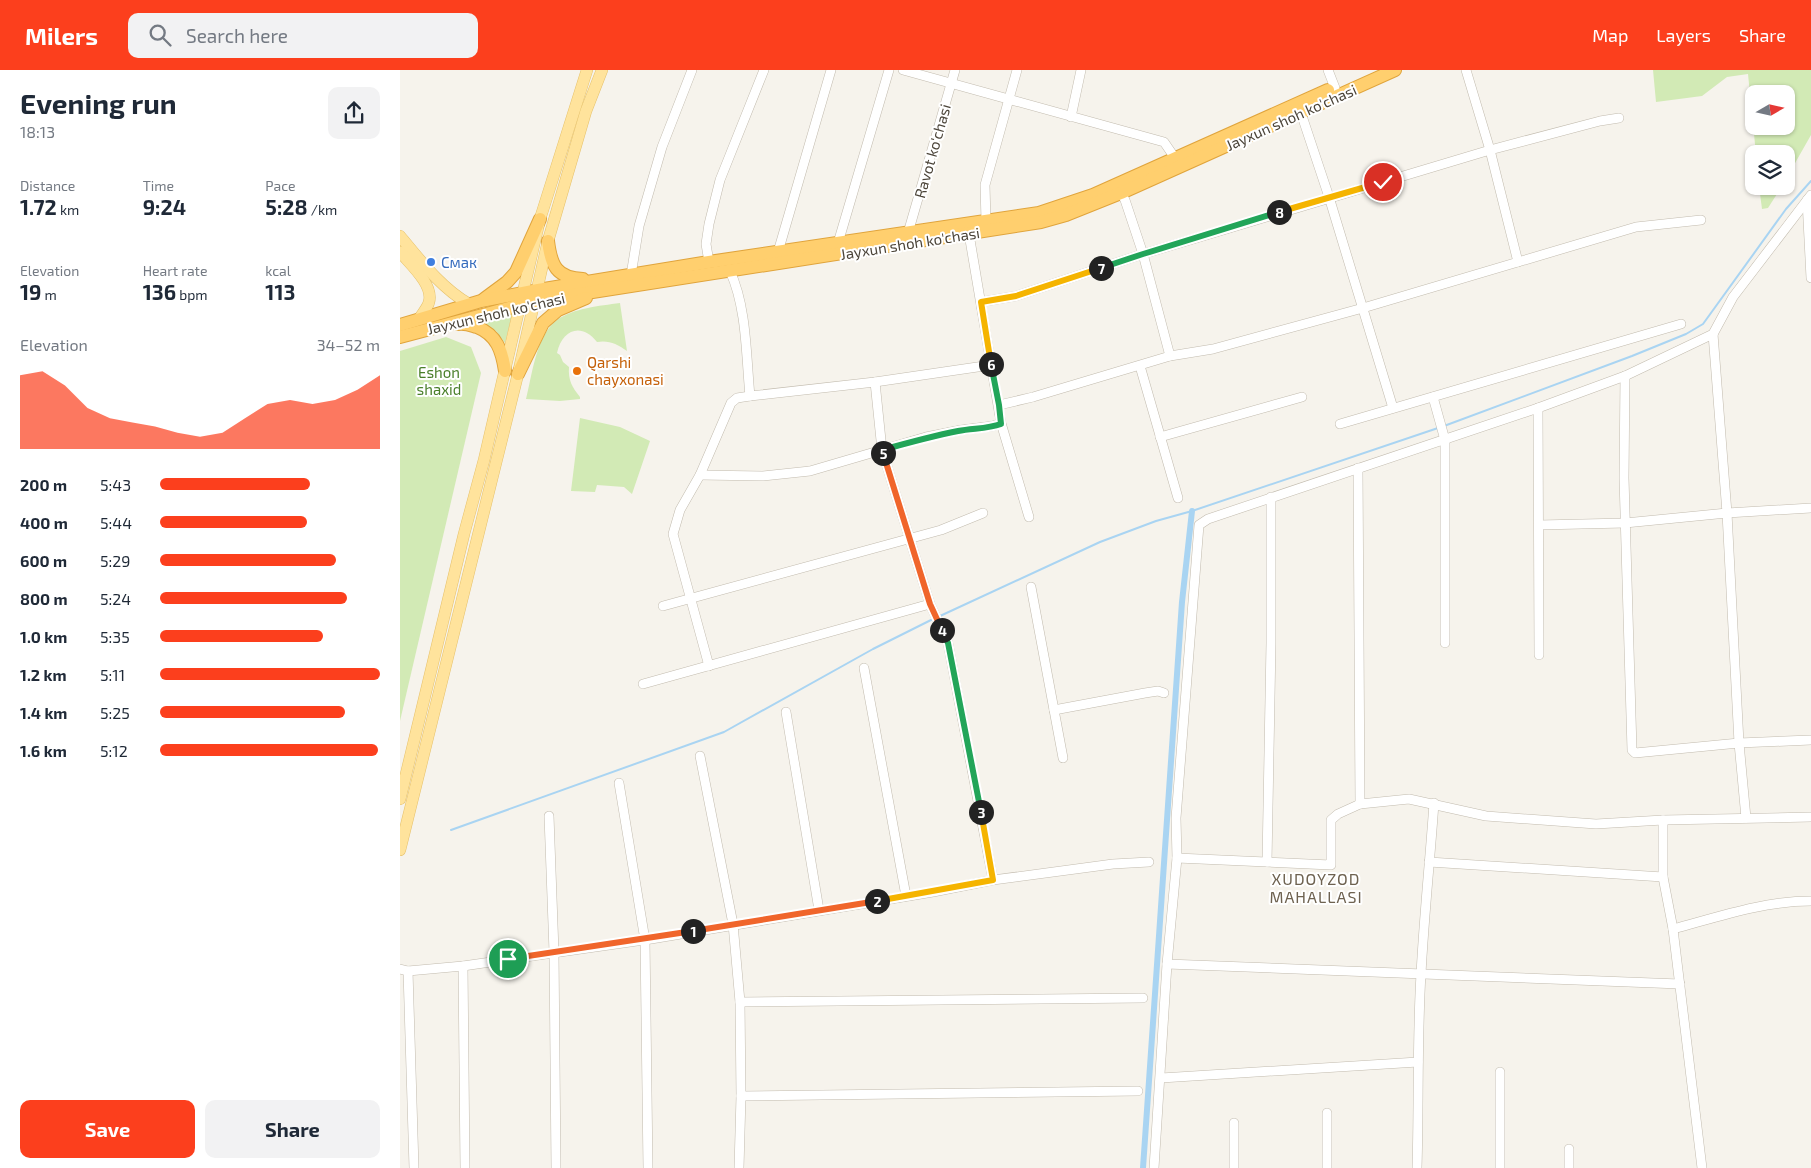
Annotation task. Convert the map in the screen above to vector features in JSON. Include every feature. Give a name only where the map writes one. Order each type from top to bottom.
[{"type":"highway","name":"Jayxun shoh ko'chasi","points":[[600,286],[631,275],[709,262],[1039,214],[1072,204],[1374,70]]},
{"type":"highway","name":"Jayxun shoh ko'chasi","points":[[400,337],[536,295],[730,271],[1041,222],[1066,215],[1121,193],[1395,70]]},
{"type":"highway","points":[[475,302],[507,282],[516,272],[540,219]]},
{"type":"highway","points":[[548,241],[550,259],[564,276],[600,286]]},
{"type":"highway","points":[[518,374],[544,323],[558,310],[600,286]]},
{"type":"highway","name":"Jayxun shoh ko'chasi","points":[[400,325],[475,302],[522,299]]},
{"type":"highway","points":[[441,325],[466,323],[484,330],[496,340],[503,354],[505,371]]},
{"type":"main road","points":[[400,799],[505,371],[540,219],[587,70]]},
{"type":"main road","points":[[400,850],[518,374],[548,241],[586,111],[602,70]]},
{"type":"main road","points":[[400,236],[440,281],[458,298],[475,302]]},
{"type":"main road","points":[[400,252],[426,283],[430,295],[429,302],[419,319]]},
{"type":"street","points":[[631,275],[639,226],[662,147],[692,70]]},
{"type":"street","points":[[709,262],[706,244],[708,224],[720,180],[764,70]]},
{"type":"street","points":[[778,252],[830,70]]},
{"type":"street","points":[[838,244],[889,70]]},
{"type":"street","points":[[903,70],[1164,142],[1175,158]]},
{"type":"street","name":"Ravot ko'chasi","points":[[908,233],[955,70]]},
{"type":"street","points":[[986,221],[985,185],[1016,70]]},
{"type":"street","points":[[1071,116],[1081,70]]},
{"type":"street","points":[[1328,70],[1335,88]]},
{"type":"street","points":[[1466,70],[1490,150],[1518,262]]},
{"type":"street","points":[[1301,113],[1329,197],[1393,408]]},
{"type":"street","points":[[981,302],[1016,296],[1143,254],[1490,150],[1600,121],[1619,118]]},
{"type":"street","points":[[1121,193],[1143,254],[1170,356]]},
{"type":"street","points":[[1809,198],[1811,278]]},
{"type":"street","points":[[1746,818],[1739,743],[1727,513],[1713,334],[1733,297],[1809,198]]},
{"type":"street","points":[[999,405],[1170,356],[1213,349],[1363,308],[1636,228],[1701,220]]},
{"type":"street","points":[[969,234],[1001,424],[1029,517]]},
{"type":"street","points":[[730,271],[737,286],[741,305],[750,396]]},
{"type":"street","points":[[1340,424],[1681,324]]},
{"type":"street","points":[[1154,1168],[1167,964],[1177,858],[1176,818],[1199,525],[1208,519],[1444,437],[1538,408],[1625,376],[1713,334]]},
{"type":"street","points":[[708,666],[673,534],[680,510],[700,475],[731,403],[737,398],[750,396],[875,382],[991,365]]},
{"type":"street","points":[[1140,366],[1178,498]]},
{"type":"street","points":[[1625,376],[1624,478],[1632,750],[1635,753],[1739,743],[1811,740]]},
{"type":"street","points":[[875,382],[882,450],[930,604],[948,643],[993,880]]},
{"type":"street","points":[[1433,396],[1444,437],[1445,643]]},
{"type":"street","points":[[1160,437],[1302,397]]},
{"type":"street","points":[[1538,408],[1539,655]]},
{"type":"street","points":[[700,475],[763,476],[810,471],[926,437],[1001,424]]},
{"type":"street","points":[[1358,468],[1360,804]]},
{"type":"street","points":[[1267,862],[1271,643],[1271,497]]},
{"type":"street","points":[[1539,525],[1626,523],[1727,513],[1811,508]]},
{"type":"street","points":[[663,606],[942,530],[983,513]]},
{"type":"street","points":[[1031,587],[1063,758]]},
{"type":"street","points":[[643,684],[930,604]]},
{"type":"street","points":[[864,668],[906,896]]},
{"type":"street","points":[[1054,710],[1158,691],[1164,693]]},
{"type":"street","points":[[786,712],[818,910]]},
{"type":"street","points":[[700,756],[733,924],[740,1002],[741,1096],[739,1168]]},
{"type":"street","points":[[619,783],[645,940],[648,1168]]},
{"type":"street","points":[[1177,858],[1331,865],[1331,820],[1338,814],[1360,804],[1408,799],[1486,816],[1596,824],[1663,820],[1811,817]]},
{"type":"street","points":[[1417,1168],[1421,975],[1434,804]]},
{"type":"street","points":[[549,816],[554,952],[556,1168]]},
{"type":"street","points":[[1663,820],[1662,877],[1673,929],[1702,1168]]},
{"type":"street","points":[[414,1168],[404,970],[463,966],[645,940],[993,880],[1113,864],[1149,862]]},
{"type":"street","points":[[1430,862],[1662,877]]},
{"type":"street","points":[[1673,929],[1734,912],[1782,903],[1811,901]]},
{"type":"street","points":[[1167,964],[1680,984]]},
{"type":"street","points":[[463,966],[465,1168]]},
{"type":"street","points":[[740,1002],[1143,998]]},
{"type":"street","points":[[1161,1078],[1418,1062]]},
{"type":"street","points":[[1500,1072],[1500,1168]]},
{"type":"street","points":[[741,1096],[1138,1091]]},
{"type":"street","points":[[1327,1113],[1327,1168]]},
{"type":"street","points":[[1234,1123],[1234,1168]]},
{"type":"street","points":[[1569,1149],[1569,1168]]},
{"type":"green space","points":[[1653,70],[1811,70],[1811,135],[1795,163],[1795,145],[1755,145],[1754,135],[1795,135],[1795,85],[1749,85],[1748,74],[1727,77],[1702,96],[1656,102]]},
{"type":"green space","points":[[1760,195],[1776,195],[1768,208],[1762,209]]},
{"type":"green space","points":[[620,303],[627,351],[613,343],[597,342],[585,332],[579,331],[573,331],[568,334],[559,345],[557,353],[569,367],[571,383],[580,399],[560,401],[526,399],[536,356],[544,335],[550,327],[557,320],[571,313],[587,308]]},
{"type":"green space","points":[[513,311],[505,343],[496,331],[475,320]]},
{"type":"green space","name":"Eshon shaxid","points":[[446,337],[471,347],[481,373],[400,721],[400,351]]},
{"type":"green space","points":[[580,418],[620,427],[650,441],[632,494],[624,487],[597,485],[595,492],[571,491]]},
{"type":"waterway","points":[[1444,426],[1632,356],[1686,334],[1703,324],[1786,209],[1811,181]]},
{"type":"waterway","points":[[940,616],[1100,542],[1156,521],[1192,511],[1438,428]]},
{"type":"waterway","points":[[1143,1168],[1182,602],[1192,511]]},
{"type":"waterway","points":[[451,830],[724,732],[873,649],[933,619]]},
{"type":"place","name":"Смак","points":[[431,262]]},
{"type":"place","name":"Qarshi chayxonasi","points":[[577,371]]},
{"type":"district","name":"XUDOYZOD MAHALLASI","points":[[1316,887]]},
{"type":"route","points":[[508,959],[651,939],[933,892],[993,880],[948,643],[930,604],[882,450],[926,437],[1001,424],[981,302],[1016,296],[1143,254],[1383,182]]}]
